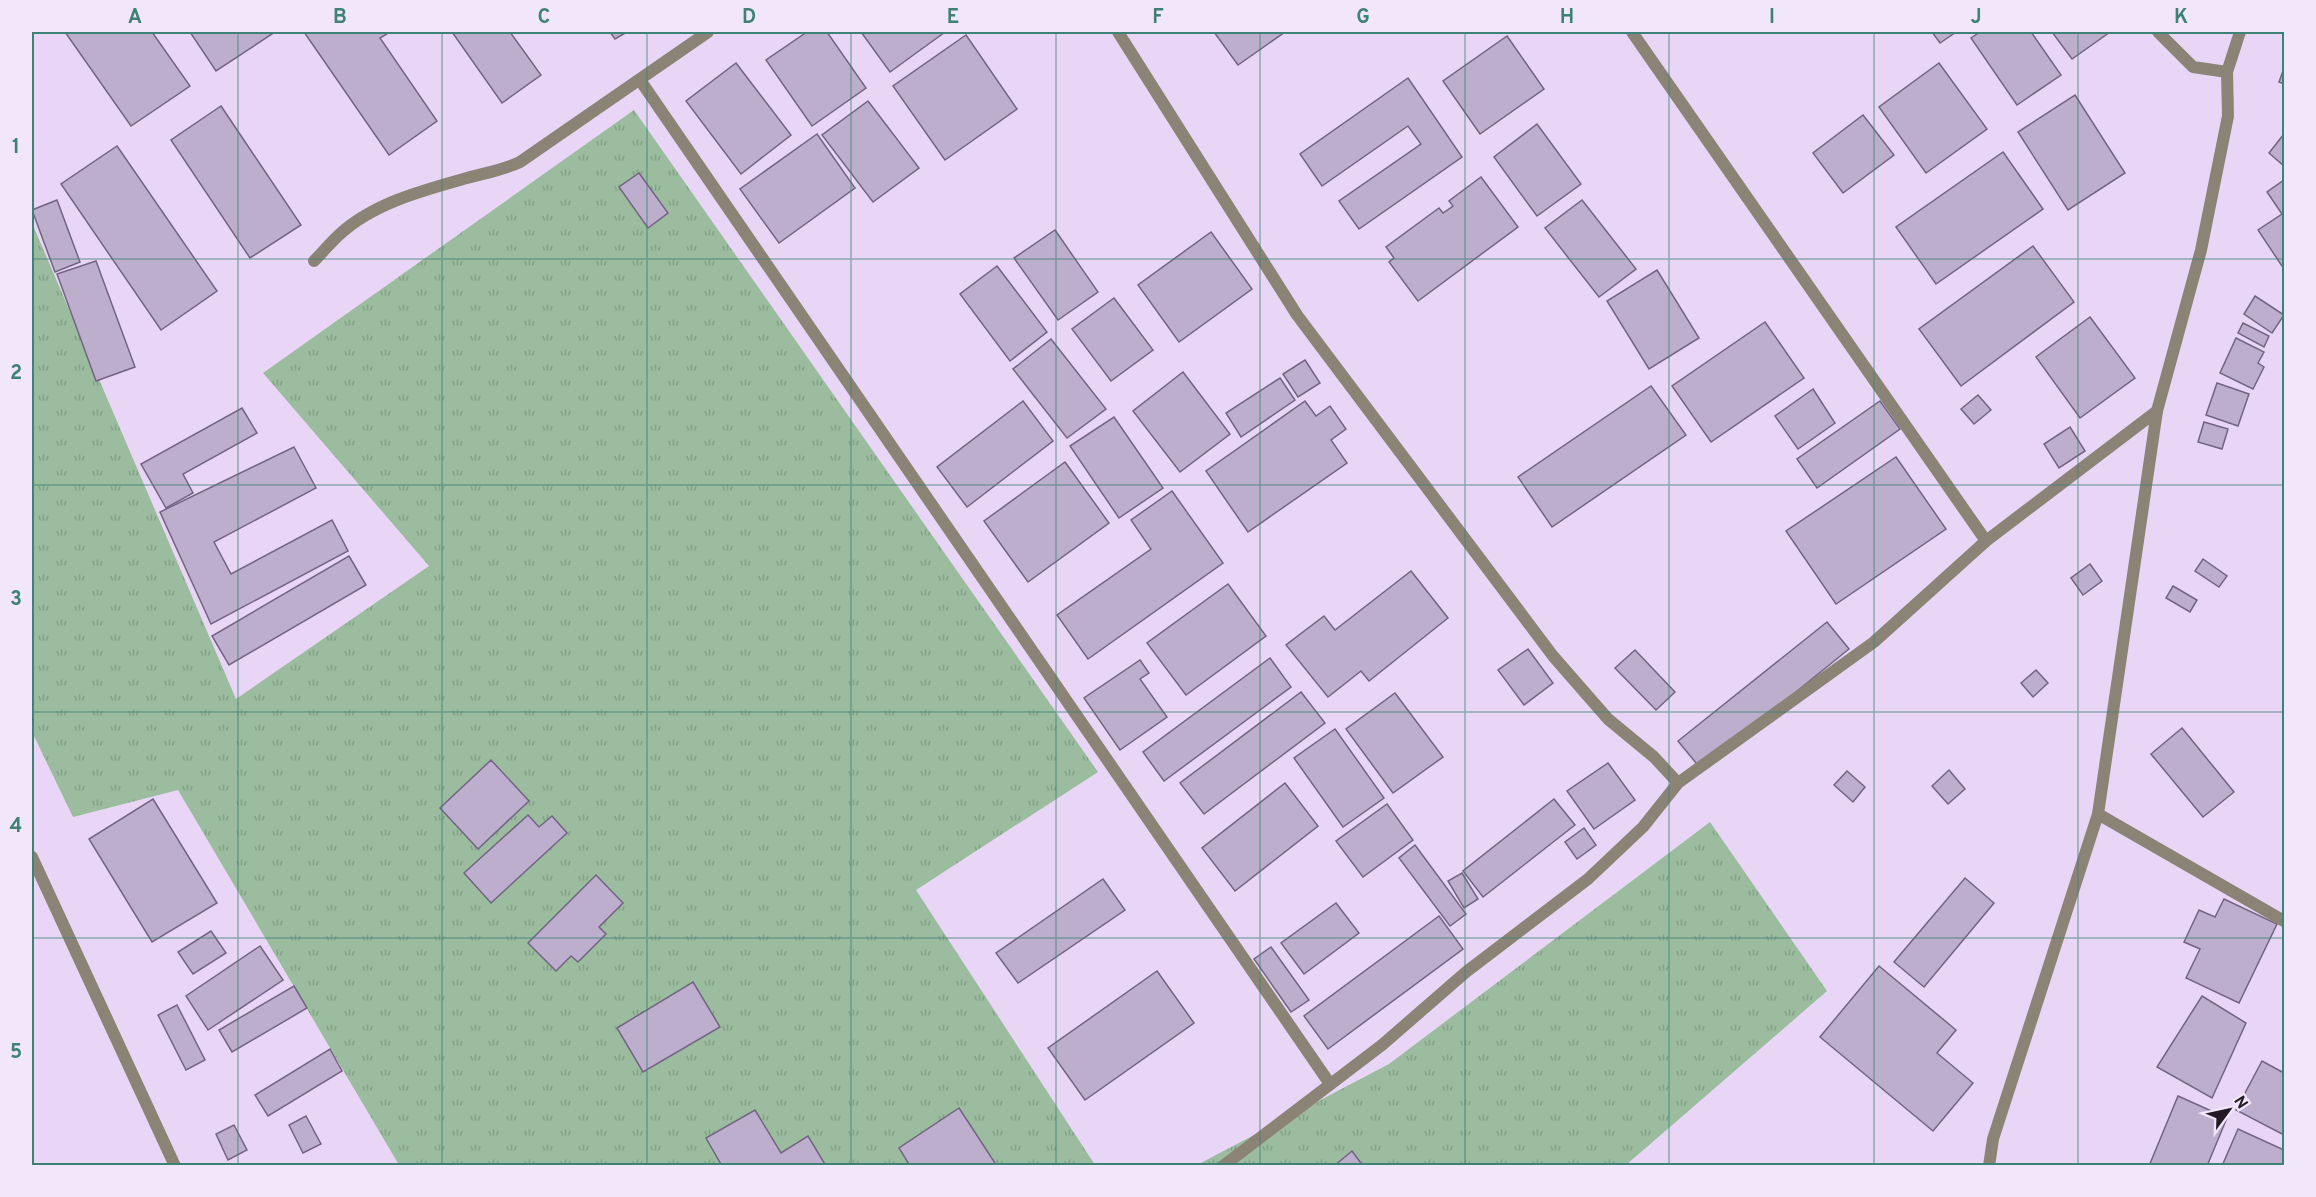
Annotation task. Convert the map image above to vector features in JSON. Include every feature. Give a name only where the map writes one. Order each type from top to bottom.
[{"type":"street","points":[[314,261],[341,233],[368,215],[399,199],[502,170],[520,162],[708,32]]},
{"type":"street","points":[[1118,32],[1297,315],[1553,656],[1608,719],[1653,757],[1678,783]]},
{"type":"street","points":[[1632,32],[1986,541]]},
{"type":"street","points":[[2158,32],[2193,67],[2227,72]]},
{"type":"street","points":[[1989,1166],[1996,1128],[2098,814],[2157,411],[2201,250],[2228,116],[2227,72],[2240,32]]},
{"type":"street","points":[[640,80],[1329,1084]]},
{"type":"street","points":[[1223,1166],[1382,1045],[1466,972],[1588,879],[1643,827],[1678,783],[1874,642],[1986,541],[2157,411]]},
{"type":"street","points":[[2098,814],[2284,921]]},
{"type":"street","points":[[32,857],[175,1166]]},
{"type":"green space","points":[[634,110],[1098,772],[916,890],[1095,1165],[399,1165],[178,790],[73,817],[32,732],[32,223],[236,699],[429,566],[263,373]]},
{"type":"green space","points":[[1710,822],[1827,991],[1626,1165],[1195,1166],[1389,1064]]},
{"type":"building","points":[[65,32],[152,32],[190,86],[131,126]]},
{"type":"building","points":[[190,32],[275,32],[216,71]]},
{"type":"building","points":[[304,32],[390,32],[380,38],[437,121],[389,155]]},
{"type":"building","points":[[452,32],[510,32],[541,75],[502,103]]},
{"type":"building","points":[[610,32],[627,32],[615,39]]},
{"type":"building","points":[[807,32],[827,32],[866,88],[812,126],[766,60]]},
{"type":"building","points":[[861,32],[945,32],[890,72]]},
{"type":"building","points":[[1214,32],[1285,32],[1238,65]]},
{"type":"building","points":[[1932,32],[1956,32],[1940,43]]},
{"type":"building","points":[[1980,32],[2031,32],[2061,75],[2017,105],[1971,38]]},
{"type":"building","points":[[2052,32],[2110,32],[2072,59]]},
{"type":"building","points":[[966,35],[1017,109],[945,160],[893,86]]},
{"type":"building","points":[[1507,36],[1544,89],[1480,134],[1443,81]]},
{"type":"building","points":[[736,63],[791,135],[741,174],[686,101]]},
{"type":"building","points":[[1939,63],[1987,129],[1926,173],[1879,107]]},
{"type":"building","points":[[2284,68],[2284,84],[2279,82]]},
{"type":"building","points":[[1408,78],[1462,157],[1359,229],[1339,201],[1421,144],[1408,126],[1322,186],[1300,154]]},
{"type":"building","points":[[2075,95],[2125,173],[2068,210],[2018,132]]},
{"type":"building","points":[[868,101],[919,168],[873,202],[822,135]]},
{"type":"building","points":[[221,106],[301,225],[250,258],[171,140]]},
{"type":"building","points":[[1863,115],[1894,155],[1843,193],[1813,153]]},
{"type":"building","points":[[1537,124],[1581,184],[1537,216],[1494,157]]},
{"type":"building","points":[[817,134],[855,188],[779,243],[740,189]]},
{"type":"building","points":[[2284,134],[2284,166],[2269,153]]},
{"type":"building","points":[[117,146],[217,291],[161,330],[61,184]]},
{"type":"building","points":[[2003,152],[2043,209],[1936,284],[1896,227]]},
{"type":"building","points":[[639,173],[668,213],[648,228],[619,187]]},
{"type":"building","points":[[1481,177],[1518,227],[1418,301],[1389,262],[1394,258],[1386,247],[1439,208],[1443,213],[1453,206],[1449,201]]},
{"type":"building","points":[[2284,180],[2284,269],[2258,230],[2282,214],[2267,192]]},
{"type":"building","points":[[57,200],[80,262],[55,272],[32,210]]},
{"type":"building","points":[[1582,200],[1636,269],[1599,297],[1545,228]]},
{"type":"building","points":[[1055,230],[1098,292],[1058,320],[1014,258]]},
{"type":"building","points":[[1211,232],[1252,289],[1179,342],[1138,285]]},
{"type":"building","points":[[2033,246],[2074,302],[1961,386],[1919,329]]},
{"type":"building","points":[[96,261],[135,367],[96,381],[57,274]]},
{"type":"building","points":[[997,266],[1047,332],[1010,361],[960,294]]},
{"type":"building","points":[[1657,270],[1699,338],[1649,369],[1607,301]]},
{"type":"building","points":[[2255,296],[2284,315],[2272,333],[2244,314]]},
{"type":"building","points":[[1114,298],[1153,350],[1111,381],[1072,329]]},
{"type":"building","points":[[2090,317],[2135,378],[2080,418],[2036,357]]},
{"type":"building","points":[[1765,322],[1804,378],[1711,442],[1672,386]]},
{"type":"building","points":[[2243,323],[2269,336],[2264,347],[2238,333]]},
{"type":"building","points":[[2236,338],[2264,352],[2258,363],[2264,367],[2253,389],[2220,373]]},
{"type":"building","points":[[1051,339],[1106,409],[1067,438],[1013,369]]},
{"type":"building","points":[[1305,360],[1320,383],[1298,397],[1283,374]]},
{"type":"building","points":[[1183,372],[1230,434],[1180,472],[1133,411]]},
{"type":"building","points":[[1280,378],[1295,400],[1241,437],[1226,413]]},
{"type":"building","points":[[2217,383],[2249,394],[2238,426],[2206,415]]},
{"type":"building","points":[[1651,386],[1686,435],[1552,527],[1518,477]]},
{"type":"building","points":[[1813,389],[1835,423],[1798,449],[1775,416]]},
{"type":"building","points":[[1978,395],[1991,410],[1974,424],[1961,409]]},
{"type":"building","points":[[1023,401],[1053,441],[967,507],[937,467]]},
{"type":"building","points":[[1305,401],[1316,416],[1330,406],[1346,429],[1331,440],[1347,463],[1248,532],[1206,471]]},
{"type":"building","points":[[1880,401],[1900,429],[1817,488],[1797,459]]},
{"type":"building","points":[[242,408],[257,433],[183,474],[193,493],[166,508],[141,464]]},
{"type":"building","points":[[1114,417],[1163,488],[1119,518],[1070,446]]},
{"type":"building","points":[[2204,422],[2228,429],[2222,449],[2198,442]]},
{"type":"building","points":[[2070,427],[2085,451],[2059,468],[2044,444]]},
{"type":"building","points":[[294,447],[316,488],[214,542],[231,574],[332,520],[348,551],[211,624],[160,512]]},
{"type":"building","points":[[1896,457],[1946,529],[1836,604],[1786,531]]},
{"type":"building","points":[[1065,462],[1109,523],[1028,582],[984,521]]},
{"type":"building","points":[[1172,491],[1223,563],[1088,659],[1057,615],[1151,549],[1131,520]]},
{"type":"building","points":[[349,556],[366,585],[229,665],[212,636]]},
{"type":"building","points":[[2203,559],[2227,576],[2219,587],[2195,571]]},
{"type":"building","points":[[2090,564],[2102,581],[2083,595],[2071,578]]},
{"type":"building","points":[[1411,571],[1448,618],[1369,681],[1361,671],[1328,697],[1286,645],[1324,616],[1335,630]]},
{"type":"building","points":[[1228,584],[1266,636],[1186,695],[1147,643]]},
{"type":"building","points":[[2173,586],[2197,600],[2190,612],[2166,598]]},
{"type":"building","points":[[1827,622],[1849,649],[1701,769],[1678,741]]},
{"type":"building","points":[[1528,649],[1553,683],[1524,705],[1498,670]]},
{"type":"building","points":[[1635,650],[1675,692],[1656,710],[1615,668]]},
{"type":"building","points":[[1270,658],[1291,687],[1164,781],[1143,752]]},
{"type":"building","points":[[1140,660],[1149,673],[1140,679],[1167,717],[1120,750],[1084,698]]},
{"type":"building","points":[[2036,670],[2048,683],[2033,697],[2021,683]]},
{"type":"building","points":[[1301,692],[1325,723],[1204,814],[1180,783]]},
{"type":"building","points":[[1395,693],[1443,757],[1393,793],[1346,729]]},
{"type":"building","points":[[2182,728],[2234,792],[2203,817],[2151,754]]},
{"type":"building","points":[[1335,729],[1384,798],[1343,827],[1294,758]]},
{"type":"building","points":[[491,760],[529,801],[478,849],[440,808]]},
{"type":"building","points":[[1608,763],[1635,800],[1594,829],[1567,791]]},
{"type":"building","points":[[1949,770],[1965,789],[1948,804],[1932,786]]},
{"type":"building","points":[[1847,771],[1865,787],[1853,802],[1834,785]]},
{"type":"building","points":[[1285,783],[1318,826],[1235,891],[1202,848]]},
{"type":"building","points":[[153,799],[217,903],[152,942],[89,839]]},
{"type":"building","points":[[1554,799],[1575,825],[1483,897],[1463,871]]},
{"type":"building","points":[[1387,804],[1413,840],[1363,877],[1336,841]]},
{"type":"building","points":[[528,815],[539,827],[552,816],[567,833],[491,903],[464,873]]},
{"type":"building","points":[[1584,828],[1596,845],[1577,859],[1565,842]]},
{"type":"building","points":[[1415,845],[1466,914],[1450,926],[1399,858]]},
{"type":"building","points":[[1462,873],[1478,899],[1464,908],[1448,881]]},
{"type":"building","points":[[596,875],[623,903],[599,927],[606,934],[578,962],[571,956],[556,971],[528,943]]},
{"type":"building","points":[[1965,878],[1994,903],[1924,987],[1894,962]]},
{"type":"building","points":[[1103,879],[1125,910],[1018,983],[996,953]]},
{"type":"building","points":[[2224,899],[2277,924],[2239,1003],[2186,978],[2200,949],[2184,942],[2199,910],[2215,917]]},
{"type":"building","points":[[1336,903],[1359,933],[1304,974],[1281,943]]},
{"type":"building","points":[[1439,916],[1463,949],[1328,1049],[1304,1016]]},
{"type":"building","points":[[211,931],[226,953],[193,974],[178,952]]},
{"type":"building","points":[[260,946],[283,980],[208,1030],[186,996]]},
{"type":"building","points":[[1271,947],[1309,1000],[1291,1012],[1254,959]]},
{"type":"building","points":[[1879,966],[1956,1030],[1937,1053],[1973,1083],[1933,1131],[1820,1037]]},
{"type":"building","points":[[1157,971],[1194,1023],[1085,1100],[1048,1048]]},
{"type":"building","points":[[693,982],[720,1027],[643,1072],[617,1028]]},
{"type":"building","points":[[294,986],[307,1008],[232,1052],[219,1030]]},
{"type":"building","points":[[2202,996],[2246,1023],[2212,1098],[2157,1067]]},
{"type":"building","points":[[177,1005],[205,1060],[186,1070],[158,1015]]},
{"type":"building","points":[[330,1049],[342,1071],[268,1116],[255,1095]]},
{"type":"building","points":[[2262,1061],[2284,1073],[2284,1135],[2236,1110]]},
{"type":"building","points":[[2178,1096],[2227,1118],[2207,1166],[2149,1166]]},
{"type":"building","points":[[959,1108],[995,1163],[990,1166],[910,1166],[899,1148]]},
{"type":"building","points":[[755,1110],[781,1153],[808,1136],[826,1166],[722,1166],[706,1138]]},
{"type":"building","points":[[306,1116],[321,1144],[303,1153],[289,1125]]},
{"type":"building","points":[[234,1125],[247,1150],[228,1160],[216,1134]]},
{"type":"building","points":[[2238,1129],[2284,1150],[2284,1166],[2222,1166]]},
{"type":"building","points":[[1352,1151],[1363,1166],[1334,1166]]}]
